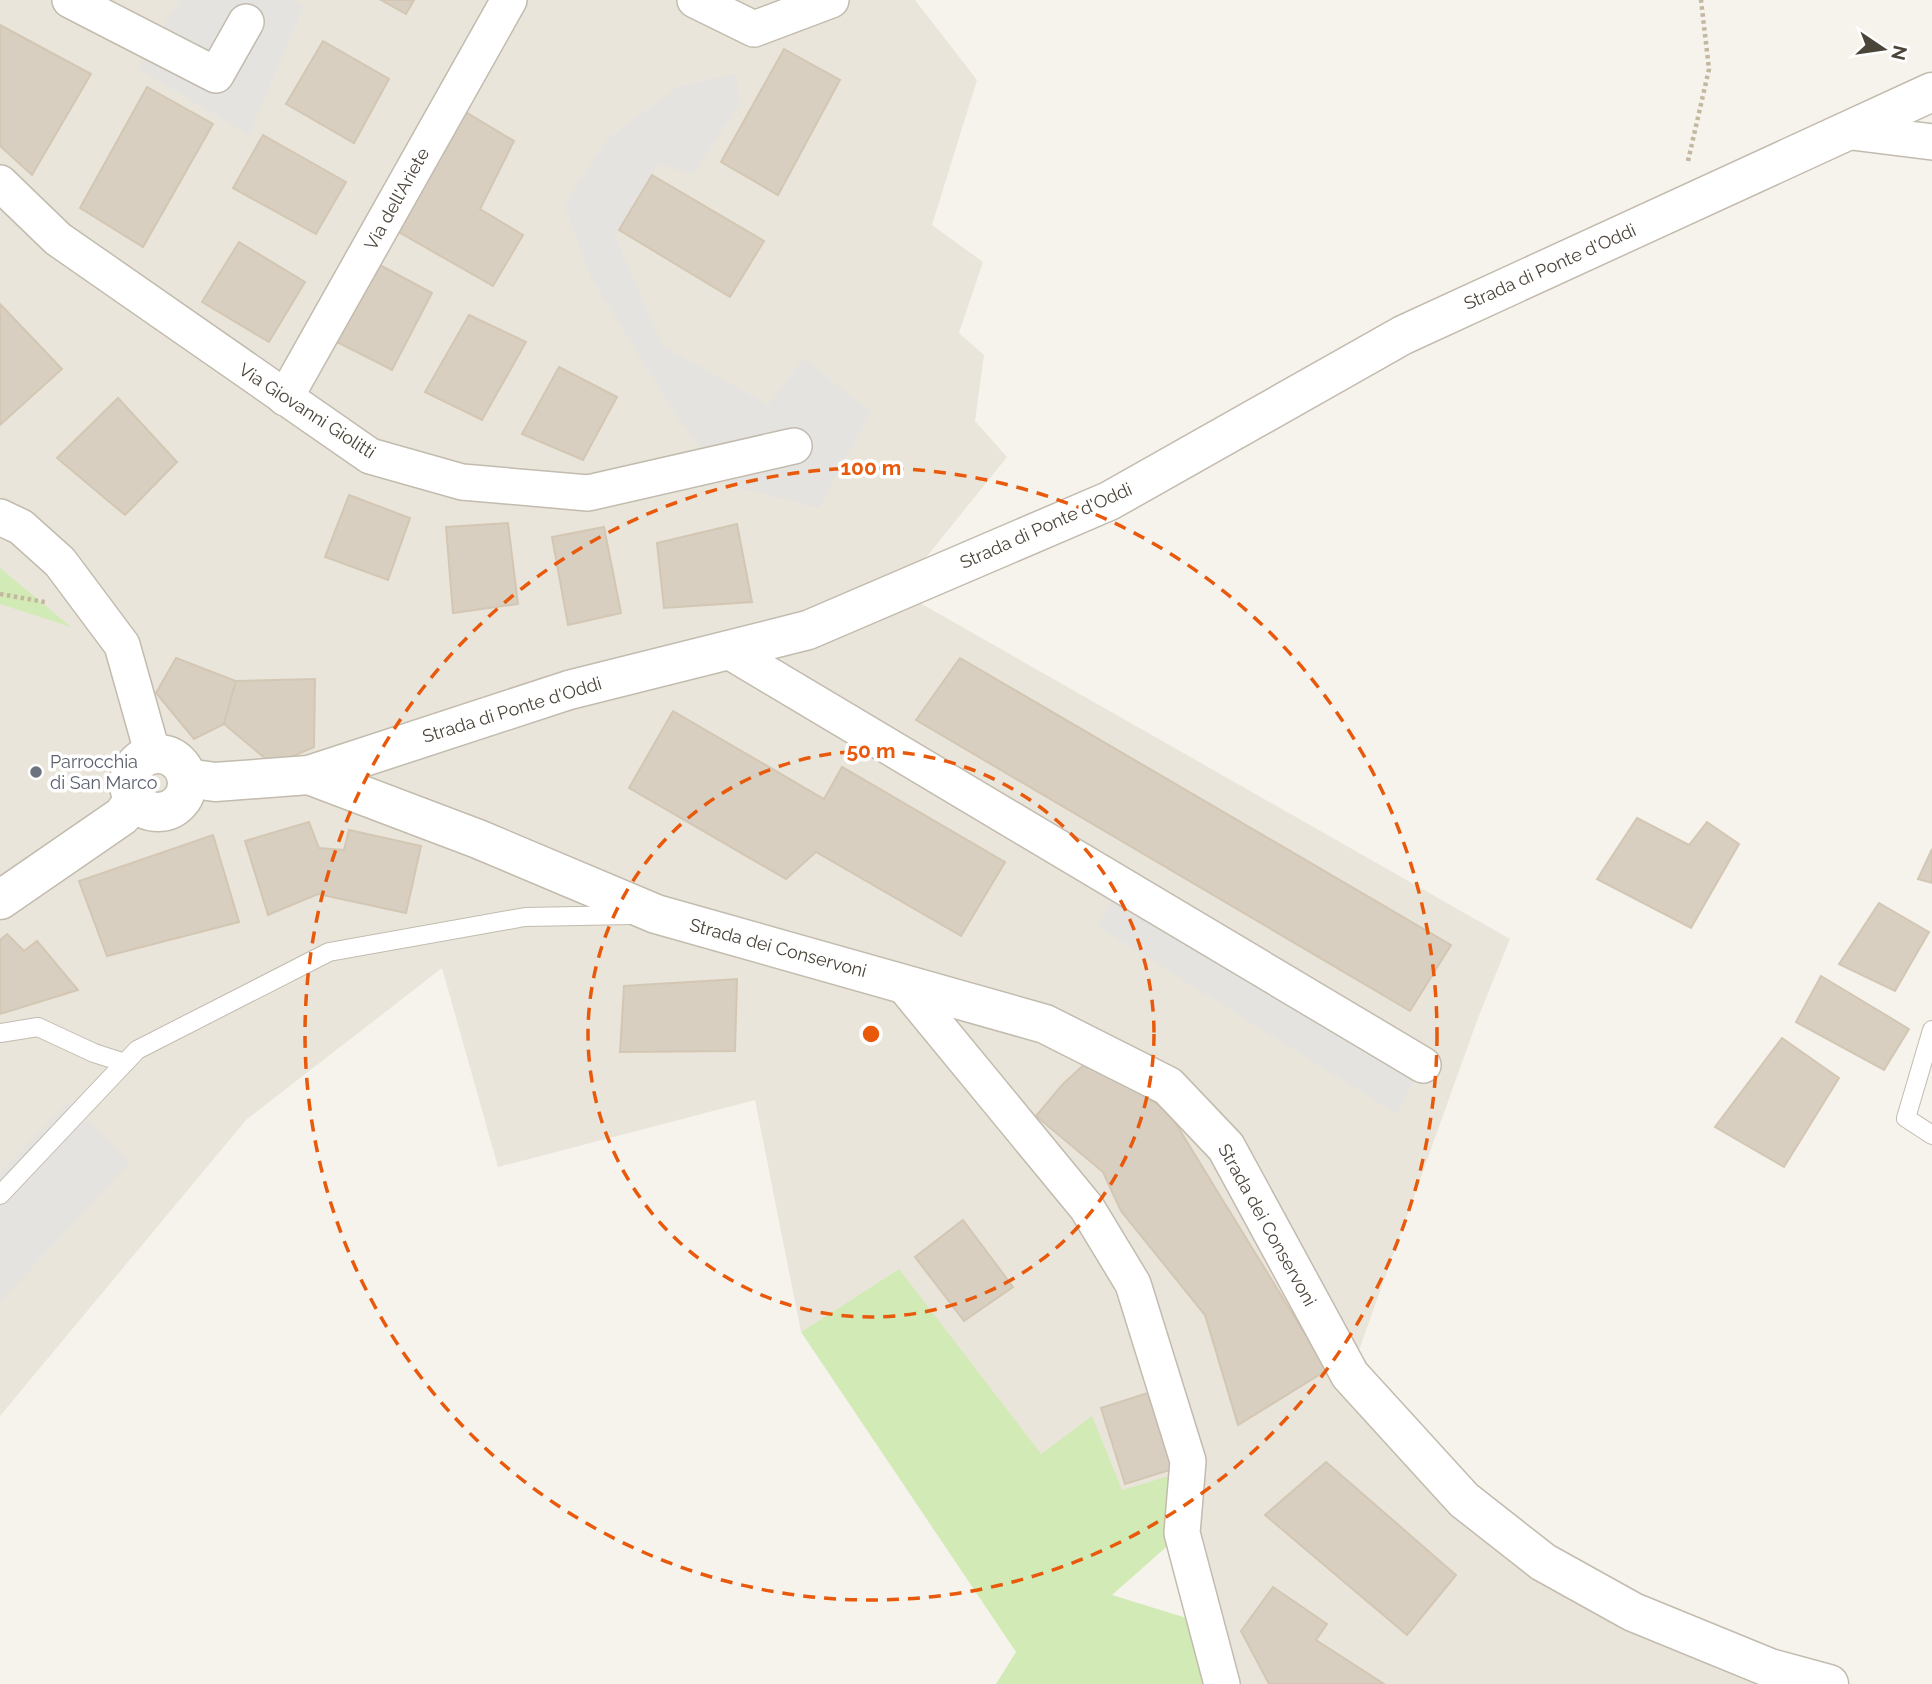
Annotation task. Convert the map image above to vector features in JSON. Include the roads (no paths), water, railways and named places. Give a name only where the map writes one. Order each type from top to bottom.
[{"type":"street","points":[[70,0],[216,75],[246,22]]},
{"type":"street","name":"Via dell'Ariete","points":[[285,398],[509,0]]},
{"type":"street","points":[[695,0],[754,29],[831,0]]},
{"type":"street","name":"Strada di Ponte d'Oddi","points":[[187,778],[215,782],[309,775],[569,690],[808,630],[1109,501],[1402,335],[1843,131],[1932,93]]},
{"type":"street","points":[[1843,131],[1932,142]]},
{"type":"street","name":"Via Giovanni Giolitti","points":[[0,183],[58,239],[370,456],[474,484],[587,494],[794,446]]},
{"type":"street","points":[[0,517],[21,527],[61,562],[122,645],[153,755]]},
{"type":"street","points":[[727,650],[1423,1065]]},
{"type":"street","points":[[153,755],[174,759],[187,778],[182,800],[174,807],[152,812],[134,800],[130,789],[134,767],[153,755]]},
{"type":"street","name":"Strada dei Conservoni","points":[[309,775],[478,839],[656,914],[1045,1024],[1168,1086],[1227,1147],[1350,1375],[1464,1500],[1544,1562],[1633,1612],[1770,1668],[1829,1684]]},
{"type":"street","points":[[0,900],[122,816],[134,800]]},
{"type":"street","points":[[901,982],[1087,1208],[1133,1284],[1188,1461],[1182,1533],[1222,1684]]},
{"type":"lane","points":[[0,1195],[137,1050],[329,952],[525,917],[656,914]]},
{"type":"lane","points":[[0,1033],[38,1027],[94,1053],[125,1063]]},
{"type":"lane","points":[[1932,1030],[1906,1118],[1932,1135]]},
{"type":"place","name":"Parrocchia di San Marco","points":[[36,772]]}]
